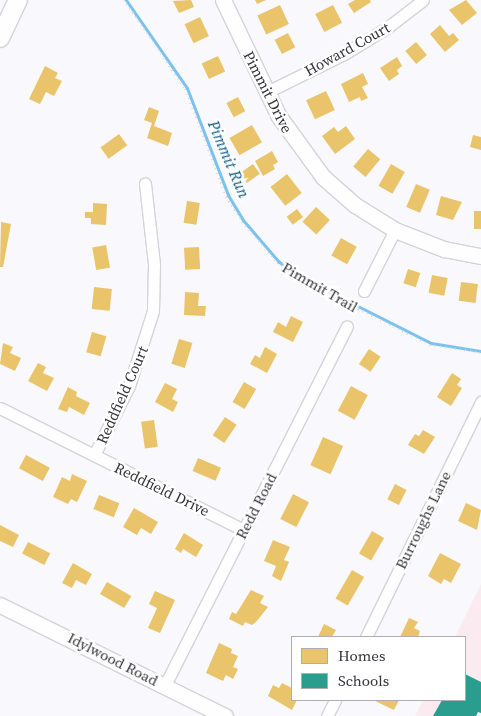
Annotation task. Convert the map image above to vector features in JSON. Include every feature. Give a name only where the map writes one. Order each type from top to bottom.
[{"type":"main road","points":[[0,38],[18,0]]},
{"type":"street","name":"Pimmit Drive","points":[[223,0],[267,92],[292,138],[323,178],[355,205],[395,230],[444,249],[481,256]]},
{"type":"street","name":"Howard Court","points":[[267,92],[344,54],[388,27],[423,0]]},
{"type":"street","name":"Reddfield Court","points":[[94,455],[129,386],[153,311],[154,264],[145,184]]},
{"type":"street","points":[[364,291],[395,230]]},
{"type":"street","name":"Redd Road","points":[[164,685],[346,327]]},
{"type":"street","name":"Burroughs Lane","points":[[366,636],[481,402]]},
{"type":"street","name":"Reddfield Drive","points":[[0,408],[244,530]]},
{"type":"street","name":"Idylwood Road","points":[[0,605],[225,716]]},
{"type":"street","points":[[327,716],[334,701]]},
{"type":"path","name":"Pimmit Trail","points":[[124,0],[185,89],[226,196],[242,222],[277,263],[322,291],[430,345],[481,353]]},
{"type":"shaded area","points":[[481,584],[481,682],[466,674],[466,636],[455,636]]},
{"type":"shaded area","points":[[422,701],[441,701],[433,716],[415,716]]},
{"type":"building: Homes","points":[[191,0],[194,7],[179,13],[173,1]]},
{"type":"building: Homes","points":[[255,0],[266,0],[257,4]]},
{"type":"building: Homes","points":[[355,0],[370,0],[371,2],[354,13],[348,4]]},
{"type":"building: Homes","points":[[466,0],[477,13],[462,25],[449,10]]},
{"type":"building: Homes","points":[[280,5],[289,24],[266,35],[257,16]]},
{"type":"building: Homes","points":[[333,5],[342,23],[324,32],[315,14]]},
{"type":"building: Homes","points":[[200,17],[209,36],[193,43],[185,24]]},
{"type":"building: Homes","points":[[440,25],[449,36],[453,33],[459,40],[445,52],[430,34]]},
{"type":"building: Homes","points":[[288,33],[295,47],[282,54],[275,40]]},
{"type":"building: Homes","points":[[416,42],[427,55],[416,64],[405,51]]},
{"type":"building: Homes","points":[[218,56],[225,71],[209,79],[202,64]]},
{"type":"building: Homes","points":[[397,57],[402,66],[397,70],[399,74],[389,81],[380,68]]},
{"type":"building: Homes","points":[[45,66],[58,73],[55,78],[62,81],[54,96],[46,92],[40,104],[29,99]]},
{"type":"building: Homes","points":[[363,73],[368,84],[362,87],[368,98],[361,101],[360,97],[349,102],[341,84]]},
{"type":"building: Homes","points":[[326,91],[335,110],[315,119],[306,100]]},
{"type":"building: Homes","points":[[238,97],[245,111],[234,117],[226,103]]},
{"type":"building: Homes","points":[[149,107],[159,111],[154,126],[172,133],[168,146],[147,138],[152,123],[144,120]]},
{"type":"building: Homes","points":[[252,125],[262,142],[239,155],[229,138]]},
{"type":"building: Homes","points":[[346,126],[355,139],[335,154],[322,136],[334,127],[338,132]]},
{"type":"building: Homes","points":[[119,134],[127,145],[109,159],[100,148]]},
{"type":"building: Homes","points":[[473,135],[481,137],[481,150],[470,147]]},
{"type":"building: Homes","points":[[368,149],[380,159],[365,177],[353,167]]},
{"type":"building: Homes","points":[[272,151],[278,162],[273,165],[275,169],[263,176],[255,161]]},
{"type":"building: Homes","points":[[253,164],[260,174],[247,183],[240,173]]},
{"type":"building: Homes","points":[[391,164],[405,172],[392,194],[378,186]]},
{"type":"building: Homes","points":[[287,174],[302,193],[285,206],[270,187]]},
{"type":"building: Homes","points":[[416,184],[430,190],[420,213],[406,207]]},
{"type":"building: Homes","points":[[441,196],[462,202],[453,220],[436,215]]},
{"type":"building: Homes","points":[[187,201],[200,203],[196,225],[184,223]]},
{"type":"building: Homes","points":[[93,203],[107,204],[106,225],[91,224],[91,218],[85,218],[85,212],[93,212]]},
{"type":"building: Homes","points":[[316,207],[330,220],[316,235],[302,222]]},
{"type":"building: Homes","points":[[297,209],[303,217],[293,225],[287,217]]},
{"type":"building: Homes","points":[[474,211],[481,211],[481,229],[474,229]]},
{"type":"building: Homes","points":[[1,222],[11,224],[3,267],[0,267]]},
{"type":"building: Homes","points":[[341,238],[357,247],[347,264],[331,255]]},
{"type":"building: Homes","points":[[106,245],[110,268],[96,270],[92,247]]},
{"type":"building: Homes","points":[[199,247],[200,269],[185,270],[184,248]]},
{"type":"building: Homes","points":[[408,269],[420,273],[416,287],[403,283]]},
{"type":"building: Homes","points":[[432,275],[448,278],[444,296],[429,293]]},
{"type":"building: Homes","points":[[461,282],[478,284],[476,303],[459,301]]},
{"type":"building: Homes","points":[[94,287],[112,289],[110,311],[92,309]]},
{"type":"building: Homes","points":[[185,292],[199,293],[198,306],[206,306],[205,316],[184,315]]},
{"type":"building: Homes","points":[[291,316],[303,322],[293,342],[273,332],[278,322],[286,327]]},
{"type":"building: Homes","points":[[92,332],[106,336],[101,356],[86,352]]},
{"type":"building: Homes","points":[[179,339],[192,343],[185,368],[171,364]]},
{"type":"building: Homes","points":[[3,343],[13,347],[10,353],[21,358],[15,371],[0,364]]},
{"type":"building: Homes","points":[[265,347],[277,354],[267,373],[250,364],[255,355],[260,358]]},
{"type":"building: Homes","points":[[369,349],[381,357],[371,372],[359,364]]},
{"type":"building: Homes","points":[[38,363],[46,367],[43,373],[54,378],[47,391],[28,381]]},
{"type":"building: Homes","points":[[452,373],[461,379],[457,385],[462,388],[451,406],[437,397]]},
{"type":"building: Homes","points":[[244,382],[256,389],[245,409],[232,402]]},
{"type":"building: Homes","points":[[165,383],[177,389],[172,399],[178,402],[173,412],[155,402]]},
{"type":"building: Homes","points":[[351,386],[368,395],[355,420],[338,411]]},
{"type":"building: Homes","points":[[68,387],[77,392],[76,396],[90,403],[84,415],[69,407],[67,412],[58,409]]},
{"type":"building: Homes","points":[[225,417],[237,425],[224,443],[213,435]]},
{"type":"building: Homes","points":[[154,420],[158,447],[145,449],[141,422]]},
{"type":"building: Homes","points":[[423,430],[435,437],[424,454],[408,445],[415,434],[419,436]]},
{"type":"building: Homes","points":[[323,437],[343,446],[330,474],[310,465]]},
{"type":"building: Homes","points":[[26,455],[50,468],[43,481],[19,468]]},
{"type":"building: Homes","points":[[198,458],[221,468],[216,481],[193,471]]},
{"type":"building: Homes","points":[[72,474],[87,481],[77,502],[71,499],[68,504],[53,497],[62,477],[70,481]]},
{"type":"building: Homes","points":[[395,484],[407,490],[399,505],[387,499]]},
{"type":"building: Homes","points":[[293,494],[309,502],[296,527],[280,519]]},
{"type":"building: Homes","points":[[99,495],[119,503],[114,517],[93,509]]},
{"type":"building: Homes","points":[[466,503],[481,510],[477,530],[458,521]]},
{"type":"building: Homes","points":[[134,508],[158,522],[151,534],[141,528],[137,535],[123,527]]},
{"type":"building: Homes","points":[[0,525],[19,535],[13,547],[0,541]]},
{"type":"building: Homes","points":[[372,531],[384,538],[371,561],[359,554]]},
{"type":"building: Homes","points":[[184,533],[203,545],[196,557],[183,549],[181,553],[175,549]]},
{"type":"building: Homes","points":[[273,540],[290,547],[284,560],[289,562],[281,581],[272,576],[276,566],[264,561]]},
{"type":"building: Homes","points":[[28,542],[50,553],[44,565],[22,554]]},
{"type":"building: Homes","points":[[440,553],[461,564],[451,583],[444,579],[441,584],[428,576]]},
{"type":"building: Homes","points":[[73,563],[92,574],[86,585],[76,580],[72,588],[62,583]]},
{"type":"building: Homes","points":[[352,570],[364,577],[348,606],[336,599]]},
{"type":"building: Homes","points":[[107,582],[131,596],[124,608],[100,594]]},
{"type":"building: Homes","points":[[251,590],[264,596],[260,603],[268,607],[256,622],[252,625],[245,622],[243,626],[229,619],[232,612],[236,614]]},
{"type":"building: Homes","points":[[155,591],[175,600],[160,633],[148,628],[157,608],[149,604]]},
{"type":"building: Homes","points":[[409,618],[418,622],[414,628],[420,631],[418,636],[400,636]]},
{"type":"building: Homes","points":[[324,624],[336,630],[333,636],[318,636]]},
{"type":"building: Homes","points":[[219,643],[232,649],[231,653],[238,656],[233,667],[238,669],[233,679],[226,675],[223,681],[206,673]]},
{"type":"building: Homes","points":[[282,683],[291,688],[291,701],[296,701],[292,710],[268,696],[273,685],[279,688]]},
{"type":"building: Homes","points":[[375,701],[398,701],[394,710]]},
{"type":"building: Schools","points":[[466,674],[481,682],[481,713],[478,712],[476,716],[433,716],[441,701],[466,701]]},
{"type":"waterway","name":"Pimmit Run","points":[[126,0],[187,88],[228,195],[243,220],[279,262],[324,289],[431,343],[481,351]]}]
